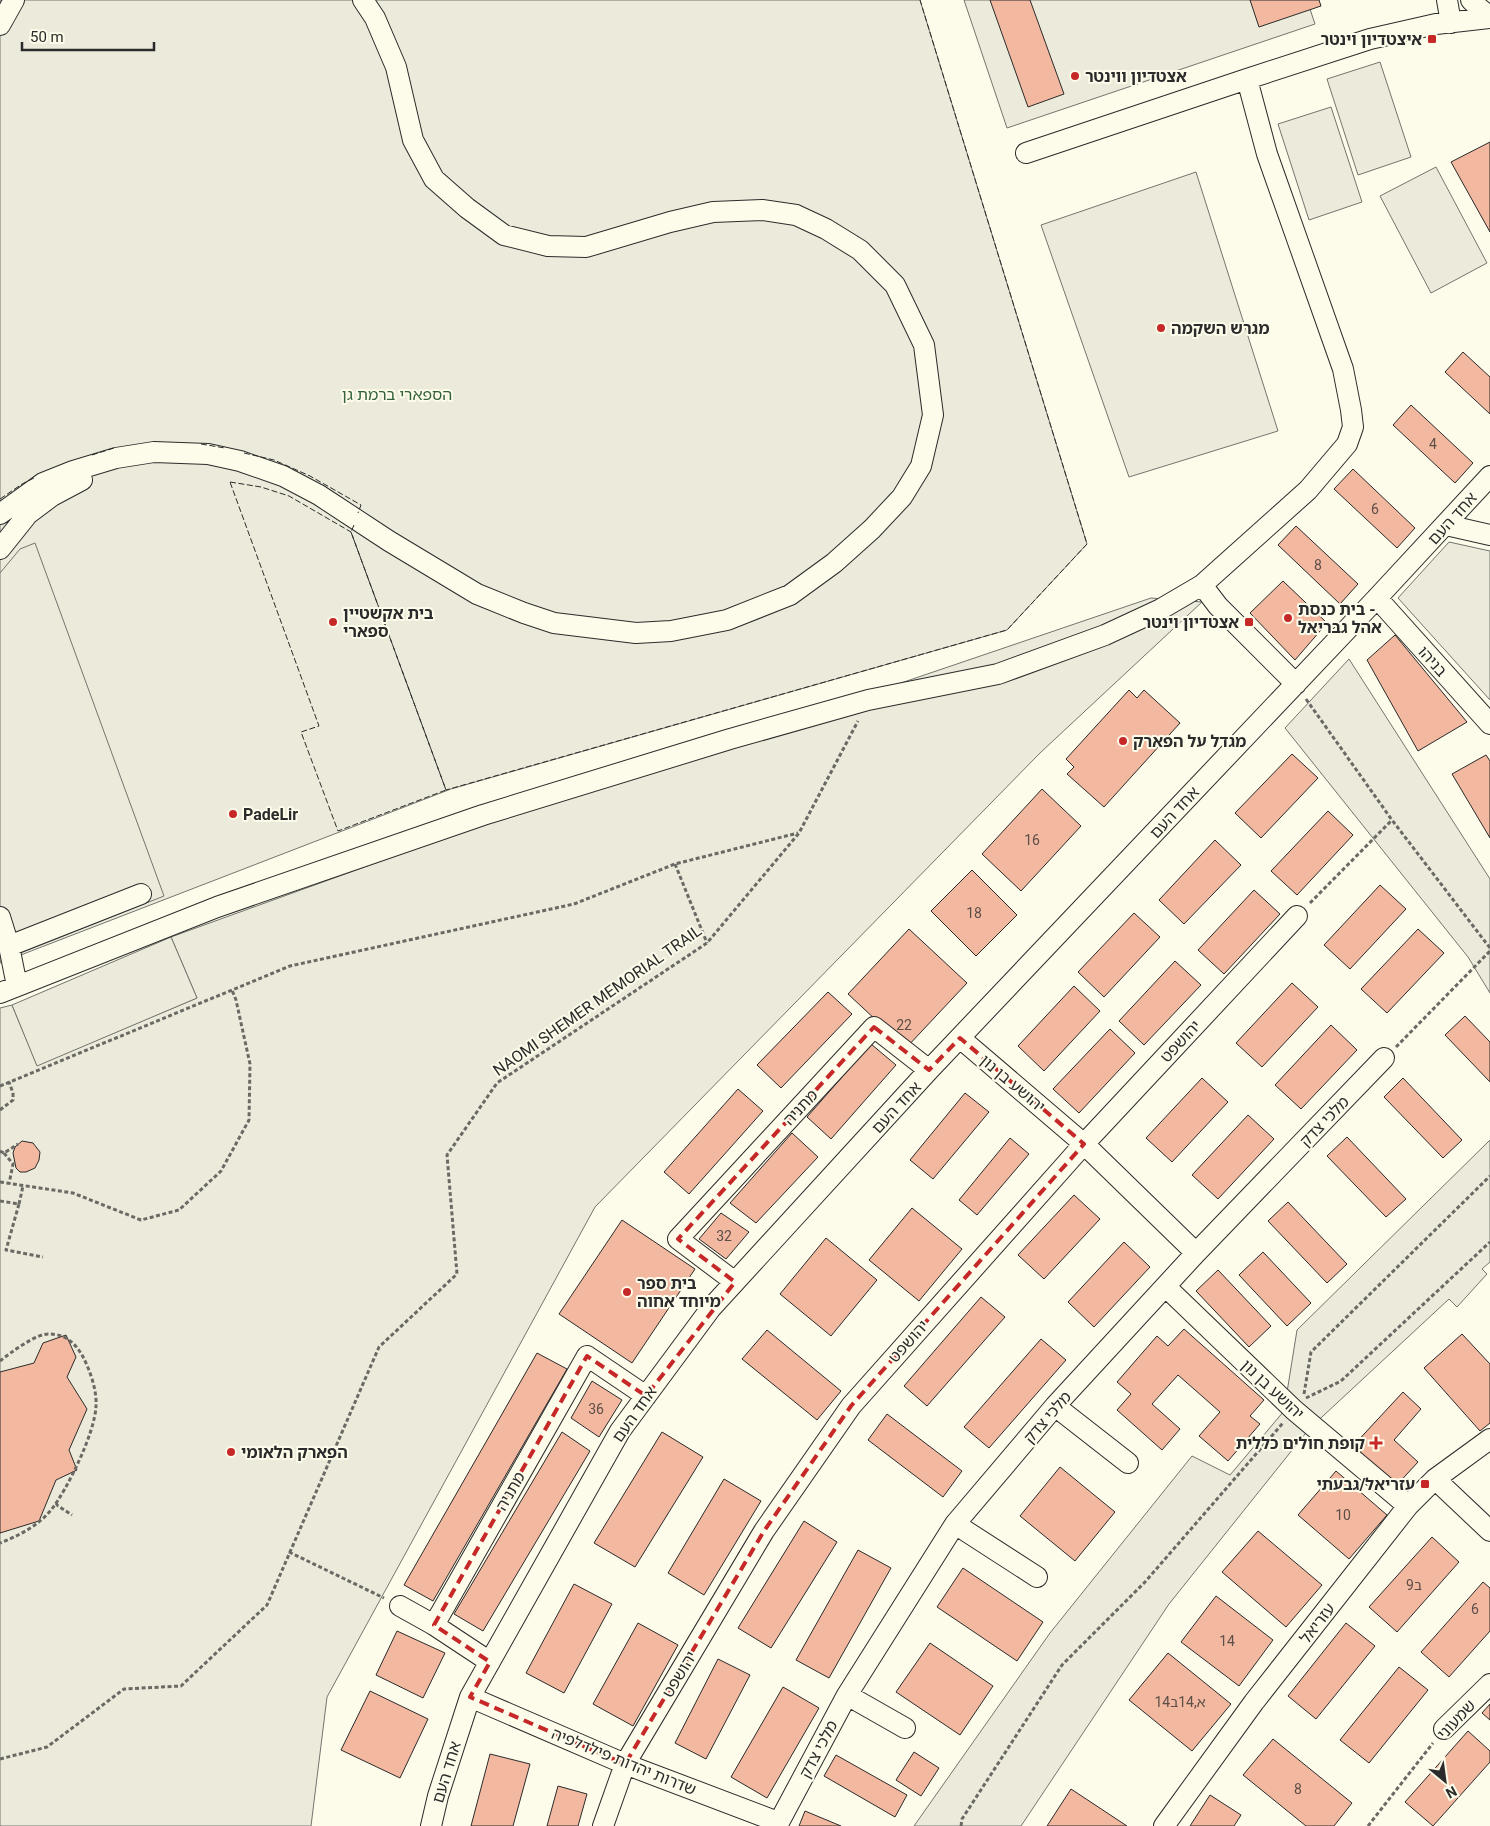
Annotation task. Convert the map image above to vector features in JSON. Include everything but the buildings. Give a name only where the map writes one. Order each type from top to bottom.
[{"type":"street","points":[[0,26],[14,0]]},
{"type":"street","points":[[0,514],[43,483],[73,471],[116,458],[154,452],[208,454],[240,461],[282,476],[319,495],[388,541],[477,594],[554,623],[636,633],[672,631],[726,620],[790,595],[834,562],[872,529],[902,497],[921,466],[933,415],[924,345],[895,285],[860,250],[826,229],[796,215],[762,210],[713,212],[586,246],[548,246],[504,234],[468,208],[434,179],[413,140],[396,67],[375,18],[363,0]]},
{"type":"street","points":[[1447,0],[1451,23]]},
{"type":"street","points":[[1471,0],[1490,18]]},
{"type":"street","points":[[1026,153],[1370,40],[1436,24],[1490,18]]},
{"type":"street","points":[[0,917],[9,946],[8,990],[217,906],[483,815],[730,739],[868,700],[998,674],[1105,635],[1161,610],[1202,585],[1308,490],[1347,444],[1353,427],[1343,369],[1267,154],[1247,79]]},
{"type":"street","points":[[0,549],[28,514],[52,496],[78,481],[113,466],[154,452]]},
{"type":"street","name":"אחד העם","points":[[431,1826],[438,1796],[470,1697],[620,1431],[711,1308],[929,1070],[1296,684],[1490,476]]},
{"type":"street","points":[[1446,525],[1490,535]]},
{"type":"street","points":[[1202,585],[1218,606],[1296,684]]},
{"type":"street","name":"בניהו","points":[[1377,598],[1490,724]]},
{"type":"street","points":[[9,946],[141,894]]},
{"type":"street","name":"יהושפט","points":[[603,1826],[626,1764],[764,1531],[851,1406],[1084,1144],[1297,916]]},
{"type":"street","name":"מתניה","points":[[735,1282],[678,1238],[874,1027],[929,1070]]},
{"type":"street","name":"יהושע בן נון","points":[[960,1038],[1084,1144],[1196,1253]]},
{"type":"street","name":"מלכי צדק","points":[[778,1824],[847,1695],[955,1524],[1055,1406],[1196,1253],[1384,1058]]},
{"type":"street","name":"יהושע בן נון","points":[[1166,1286],[1294,1410],[1408,1506]]},
{"type":"street","name":"מתניה","points":[[434,1625],[587,1356],[646,1396]]},
{"type":"street","points":[[1055,1406],[1128,1463]]},
{"type":"street","name":"עזריאל","points":[[1164,1826],[1254,1702],[1408,1506],[1435,1479],[1490,1439]]},
{"type":"street","points":[[1435,1479],[1490,1531]]},
{"type":"street","points":[[955,1524],[1037,1577]]},
{"type":"street","points":[[400,1606],[434,1625],[490,1662]]},
{"type":"street","name":"שמעוני","points":[[1444,1729],[1490,1684]]},
{"type":"street","points":[[847,1695],[905,1728]]},
{"type":"street","name":"שדרות יהדות פילדלפיה","points":[[470,1697],[626,1764],[778,1824]]},
{"type":"path","points":[[1296,684],[1392,820],[1490,949],[1384,1058]]},
{"type":"path","name":"NAOMI SHEMER MEMORIAL TRAIL","points":[[0,1759],[47,1747],[124,1688],[181,1686],[267,1605],[379,1347],[457,1274],[447,1154],[497,1083],[707,944],[799,833],[868,700]]},
{"type":"path","points":[[1297,916],[1392,820]]},
{"type":"path","points":[[0,1086],[290,966],[574,904],[675,864],[799,833]]},
{"type":"path","points":[[675,864],[707,944]]},
{"type":"path","points":[[0,1182],[73,1193],[141,1220],[179,1210],[221,1171],[248,1120],[250,1064],[236,1000],[232,990]]},
{"type":"path","points":[[0,1110],[12,1100],[13,1093],[9,1082]]},
{"type":"path","points":[[9,1184],[14,1166],[2,1152],[18,1144]]},
{"type":"path","points":[[1490,1176],[1311,1352],[1304,1399],[1341,1381],[1490,1242]]},
{"type":"path","points":[[24,1186],[6,1250],[43,1257]]},
{"type":"path","points":[[0,1201],[19,1204]]},
{"type":"path","points":[[0,1361],[29,1341],[48,1333],[71,1340],[77,1346],[86,1363],[94,1388],[96,1406],[83,1452],[63,1493],[50,1512],[34,1526],[0,1543]]},
{"type":"path","points":[[961,1826],[962,1819],[1062,1665],[1145,1582],[1294,1410]]},
{"type":"path","points":[[56,1502],[58,1506],[72,1515]]},
{"type":"path","points":[[289,1552],[400,1606]]},
{"type":"path","name":"שמעוני","points":[[1368,1826],[1444,1729]]},
{"type":"highlighted area","points":[[874,1027],[929,1070],[960,1038],[1084,1144],[851,1406],[764,1531],[625,1764],[470,1697],[490,1662],[434,1625],[587,1356],[646,1396],[735,1282],[678,1239]]},
{"type":"green space","name":"הספארי ברמת גן","points":[[0,0],[920,0],[1087,544],[1007,630],[451,789],[0,963]]},
{"type":"green space","name":"אצטדיון ווינטר","points":[[964,0],[1307,0],[1315,24],[1007,128]]},
{"type":"green space","points":[[1380,62],[1411,157],[1358,175],[1327,79]]},
{"type":"green space","points":[[1331,107],[1362,202],[1309,220],[1278,124]]},
{"type":"green space","points":[[1436,167],[1487,263],[1431,293],[1380,196]]},
{"type":"green space","name":"מגרש השקמה","points":[[1196,172],[1278,431],[1129,477],[1041,225]]},
{"type":"green space","points":[[1449,542],[1490,551],[1490,700],[1398,598]]},
{"type":"green space","name":"הפארק הלאומי","points":[[1151,598],[1202,602],[1040,753],[595,1207],[327,1697],[311,1826],[0,1826],[0,1008],[12,1005],[37,1065],[197,998],[171,937],[439,840]]},
{"type":"green space","points":[[1349,659],[1490,879],[1490,993],[1468,957],[1285,728]]},
{"type":"green space","points":[[1490,1140],[1490,1262],[1482,1269],[1487,1274],[1457,1307],[1449,1299],[1309,1429],[1169,1604],[1021,1826],[914,1826],[1050,1633],[1192,1456],[1230,1475],[1284,1411],[1297,1330]]},
{"type":"shaded area","points":[[35,543],[164,896],[0,961],[0,573],[20,549]]},
{"type":"shaded area","points":[[171,937],[197,998],[37,1066],[12,1005]]},
{"type":"fence","points":[[354,525],[351,532],[446,790],[1007,630],[1087,544],[920,0]]},
{"type":"fence","points":[[201,444],[225,448]]},
{"type":"fence","points":[[92,455],[114,448]]},
{"type":"fence","points":[[244,453],[274,460],[310,476],[361,505],[358,513]]},
{"type":"fence","points":[[0,499],[34,478]]},
{"type":"fence","points":[[230,482],[261,487],[289,496],[351,532],[446,790],[338,831],[301,732],[319,726],[230,482]]},
{"type":"place","name":"איצטדיון וינטר","points":[[1432,39]]},
{"type":"place","name":"אצטדיון ווינטר","points":[[1075,76]]},
{"type":"place","name":"מגרש השקמה","points":[[1161,328]]},
{"type":"place","name":"בית כנסת - אהל גבריאל","points":[[1288,618]]},
{"type":"place","name":"בית אקשטיין ספארי","points":[[333,622]]},
{"type":"place","name":"אצטדיון וינטר","points":[[1249,622]]},
{"type":"place","name":"מגדל על הפארק","points":[[1123,741]]},
{"type":"place","name":"PadeLir","points":[[233,814]]},
{"type":"place","name":"בית ספר מיוחד אחוה","points":[[627,1292]]},
{"type":"place","name":"קופת חולים כללית","points":[[1376,1443]]},
{"type":"place","name":"הפארק הלאומי","points":[[231,1452]]},
{"type":"place","name":"עזריאל/גבעתי","points":[[1425,1484]]}]
